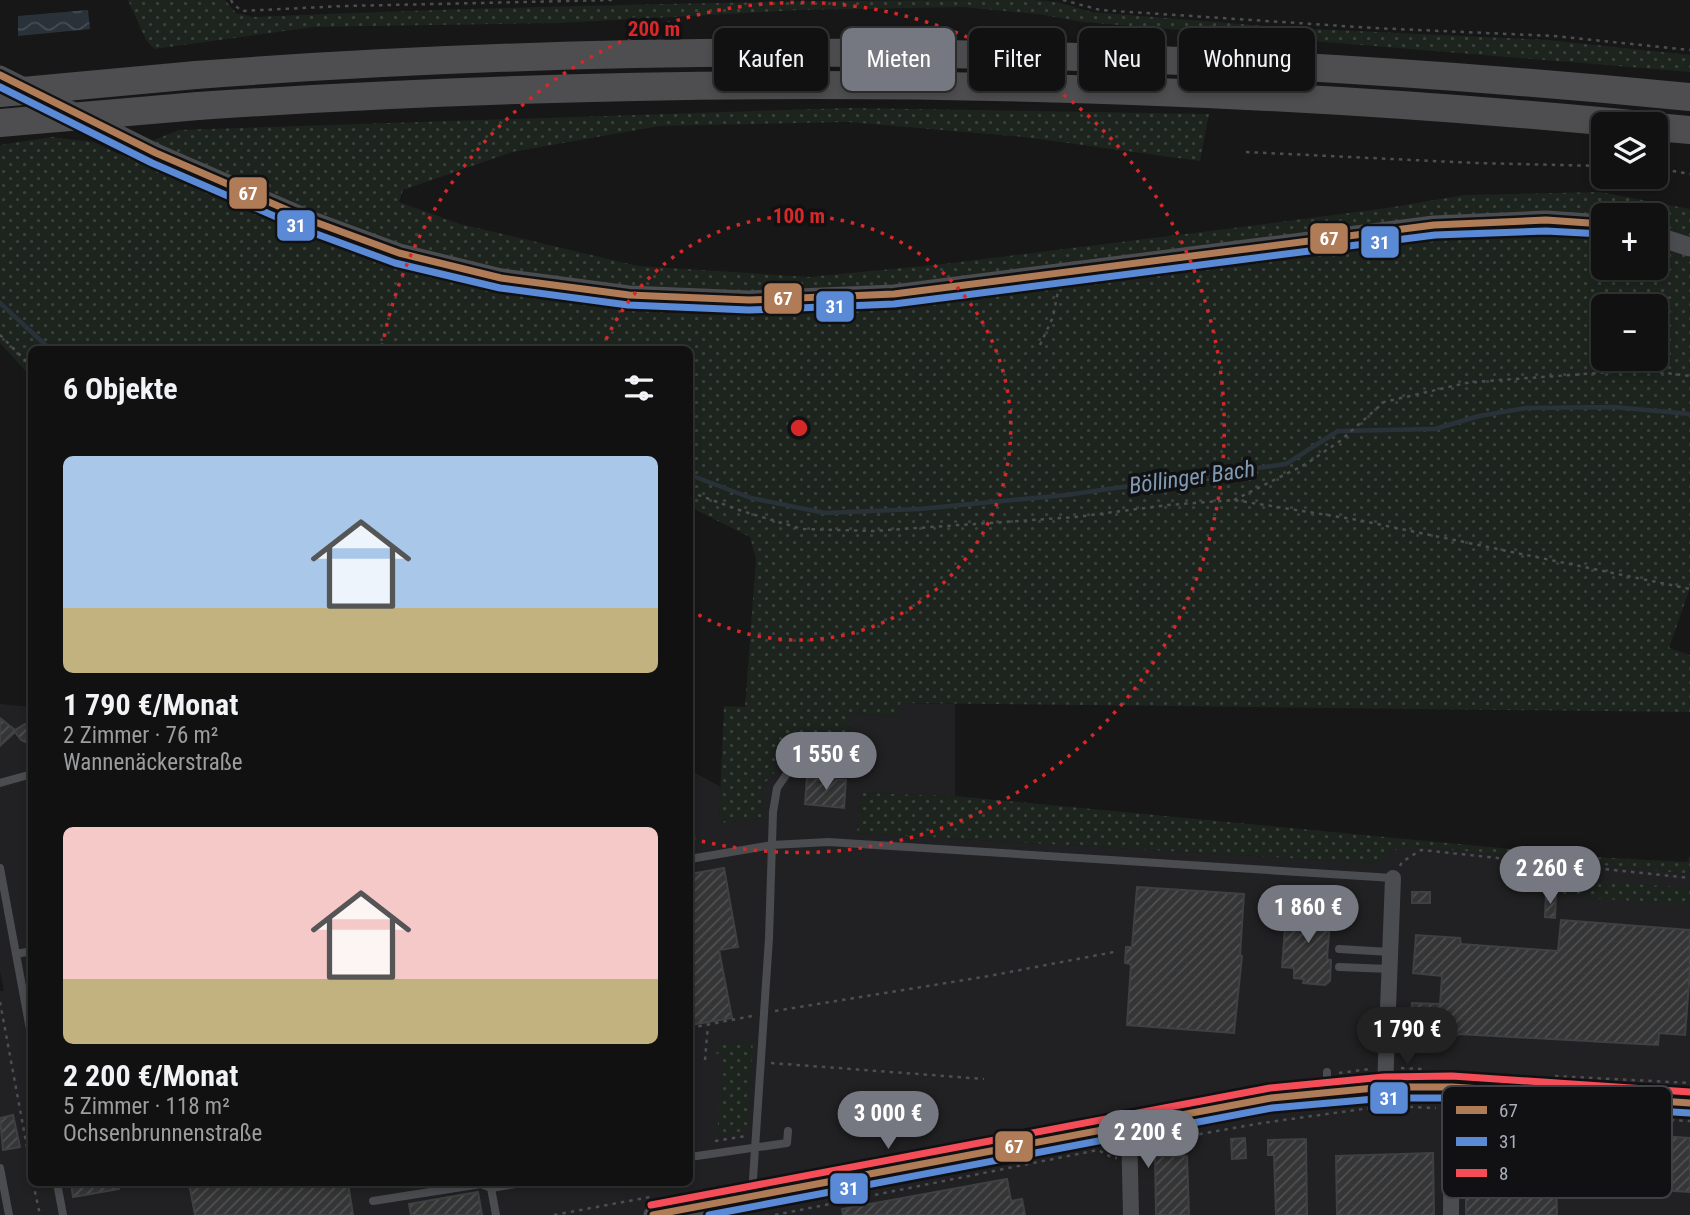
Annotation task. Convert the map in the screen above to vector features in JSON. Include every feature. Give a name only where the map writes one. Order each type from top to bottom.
[{"type":"highway","points":[[0,93],[196,75],[359,65],[694,53],[933,53],[1104,56],[1367,69],[1690,97]]},
{"type":"highway","points":[[0,123],[198,106],[390,95],[566,88],[929,86],[1273,98],[1591,121]]},
{"type":"highway","points":[[1668,128],[1690,130]]},
{"type":"street","points":[[0,75],[156,153],[315,222],[399,253],[502,278],[629,295],[749,300],[894,294],[1434,225],[1546,219],[1591,223]]},
{"type":"street","points":[[1668,240],[1690,247]]},
{"type":"street","points":[[1385,1087],[1393,878]]},
{"type":"street","points":[[653,1215],[1271,1098],[1385,1087],[1442,1087]]},
{"type":"street","points":[[1672,1102],[1690,1103]]},
{"type":"street","points":[[1129,1126],[1130,1215]]},
{"type":"lane","points":[[752,1197],[777,788],[793,765],[845,768]]},
{"type":"lane","points":[[0,783],[28,775]]},
{"type":"lane","points":[[693,858],[772,845],[828,842],[1393,878]]},
{"type":"lane","points":[[0,868],[28,1018]]},
{"type":"lane","points":[[1339,949],[1390,953]]},
{"type":"lane","points":[[16,954],[28,952]]},
{"type":"lane","points":[[1339,967],[1390,970]]},
{"type":"lane","points":[[1327,1072],[1327,1093]]},
{"type":"lane","points":[[693,1156],[787,1143],[788,1130]]},
{"type":"lane","points":[[0,1168],[9,1215]]},
{"type":"lane","points":[[58,1186],[63,1215]]},
{"type":"lane","points":[[373,1201],[468,1186]]},
{"type":"lane","points":[[486,1186],[504,1186]]},
{"type":"lane","points":[[491,1188],[496,1215]]},
{"type":"path","points":[[231,0],[242,11],[614,0]]},
{"type":"path","points":[[1063,0],[1100,10],[1373,28],[1553,36],[1690,50]]},
{"type":"path","points":[[1246,152],[1591,166]]},
{"type":"path","points":[[1668,170],[1690,174]]},
{"type":"path","points":[[1040,345],[1053,317],[1058,296],[1057,274]]},
{"type":"path","points":[[0,335],[28,363]]},
{"type":"path","points":[[1234,500],[1306,464],[1340,441],[1384,402],[1466,383],[1500,380],[1642,370],[1690,376]]},
{"type":"path","points":[[693,493],[803,529],[874,531],[1076,517],[1234,500],[1371,523],[1690,589]]},
{"type":"path","points":[[1393,878],[1402,862],[1421,850],[1690,878]]},
{"type":"path","points":[[693,1027],[1114,952]]},
{"type":"path","points":[[0,1002],[28,1152]]},
{"type":"path","points":[[705,1060],[708,1024]]},
{"type":"path","points":[[761,1063],[984,1079]]},
{"type":"path","points":[[775,1215],[1098,1150],[1113,1158],[1129,1157],[1161,1141],[1262,1123],[1385,1106],[1442,1109]]},
{"type":"path","points":[[1672,1120],[1690,1121]]},
{"type":"path","points":[[710,1142],[756,1134]]},
{"type":"path","points":[[34,1186],[40,1215]]},
{"type":"shaded area","points":[[128,0],[225,0],[236,13],[253,17],[644,4],[1035,0],[1057,2],[1091,12],[1292,28],[1179,30],[1083,22],[1038,14],[963,7],[799,10],[559,23],[313,27],[154,49],[146,40]]},
{"type":"shaded area","points":[[1315,29],[1548,40],[1690,55],[1690,72],[1315,41]]},
{"type":"shaded area","points":[[848,108],[1209,114],[1200,161],[1024,137],[848,122],[659,126],[512,152],[403,190],[399,202],[460,224],[638,266],[809,277],[944,264],[1242,227],[1465,195],[1600,192],[1658,203],[1591,203],[1591,280],[1668,280],[1668,205],[1690,209],[1690,588],[1669,648],[1690,655],[1690,712],[900,703],[899,716],[850,713],[849,733],[790,753],[761,788],[761,819],[719,823],[724,706],[745,707],[756,559],[750,537],[693,508],[693,346],[28,346],[28,374],[0,343],[0,145],[52,137],[93,142],[119,154],[179,130]]},
{"type":"shaded area","points":[[900,703],[955,704],[955,796],[861,793],[857,833],[1375,863],[1404,845],[1690,874],[1690,1215],[0,1215],[0,991],[4,991],[0,971],[0,704],[28,707],[28,1186],[693,1186],[693,772],[721,787],[719,823],[760,819],[761,788],[790,753],[849,733],[850,713],[898,716]]},
{"type":"shaded area","points":[[861,793],[955,796],[1595,857],[1687,862],[1690,855],[1690,874],[1404,845],[1375,863],[857,833]]},
{"type":"shaded area","points":[[1564,879],[1690,888],[1690,905],[1563,896]]},
{"type":"shaded area","points":[[753,1040],[747,1131],[717,1136],[723,1053],[715,1054],[715,1046]]},
{"type":"water","points":[[88,10],[90,29],[18,36],[18,16]]},
{"type":"building","points":[[0,718],[15,730],[28,724],[28,743],[21,740],[15,732],[0,746]]},
{"type":"building","points":[[807,777],[846,780],[844,808],[805,804]]},
{"type":"building","points":[[724,868],[738,947],[719,950],[732,1018],[693,1024],[693,873]]},
{"type":"building","points":[[1137,887],[1244,894],[1242,956],[1234,1033],[1127,1025],[1131,964],[1125,963],[1126,947],[1132,947]]},
{"type":"building","points":[[1412,892],[1430,892],[1430,903],[1412,903]]},
{"type":"building","points":[[1546,894],[1556,895],[1555,918],[1545,917]]},
{"type":"building","points":[[1300,906],[1331,908],[1327,959],[1331,960],[1330,981],[1325,985],[1303,983],[1304,979],[1294,978],[1294,968],[1282,967],[1286,915],[1299,916]]},
{"type":"building","points":[[1561,920],[1690,930],[1685,1035],[1659,1033],[1658,1045],[1459,1034],[1445,1042],[1435,1034],[1403,1031],[1404,1016],[1411,1017],[1412,1003],[1440,1004],[1442,976],[1413,973],[1416,935],[1460,938],[1461,944],[1558,951]]},
{"type":"building","points":[[13,1115],[20,1147],[3,1150],[0,1118]]},
{"type":"building","points":[[1672,1137],[1690,1138],[1690,1192],[1672,1191]]},
{"type":"building","points":[[1245,1138],[1246,1158],[1232,1159],[1231,1139]]},
{"type":"building","points":[[1306,1139],[1307,1215],[1276,1215],[1274,1155],[1268,1155],[1268,1140]]},
{"type":"building","points":[[1433,1153],[1434,1215],[1337,1215],[1336,1156]]},
{"type":"building","points":[[1155,1156],[1187,1156],[1189,1215],[1156,1215]]},
{"type":"building","points":[[1007,1179],[1011,1201],[1022,1199],[1025,1215],[843,1215],[842,1209]]},
{"type":"building","points":[[71,1186],[118,1186],[119,1189],[73,1197]]},
{"type":"building","points":[[190,1186],[348,1186],[353,1215],[195,1215]]},
{"type":"building","points":[[478,1192],[482,1215],[411,1215],[409,1204]]},
{"type":"building","points":[[1466,1198],[1556,1198],[1557,1215],[1466,1215]]},
{"type":"waterway","name":"Böllinger Bach","points":[[0,303],[47,346]]},
{"type":"waterway","name":"Böllinger Bach","points":[[693,476],[751,498],[825,513],[919,509],[1066,495],[1286,464],[1338,431],[1435,429],[1479,416],[1526,408],[1613,407],[1690,414]]},
{"type":"transit line","name":"67","points":[[0,75],[156,153],[315,222],[399,253],[501,278],[629,295],[749,300],[894,294],[1434,225],[1546,220],[1591,223]]},
{"type":"transit line","name":"31","points":[[0,87],[152,163],[311,232],[395,263],[500,288],[628,305],[749,310],[894,304],[1435,235],[1546,231],[1591,233]]},
{"type":"transit line","name":"8","points":[[651,1205],[1270,1088],[1384,1077],[1452,1076],[1601,1086]]},
{"type":"transit line","name":"67","points":[[653,1215],[1271,1098],[1385,1087],[1442,1087]]},
{"type":"transit line","name":"8","points":[[1672,1091],[1690,1092]]},
{"type":"transit line","name":"31","points":[[709,1215],[1272,1108],[1386,1098],[1442,1098]]},
{"type":"transit line","name":"67","points":[[1672,1102],[1690,1103]]},
{"type":"transit line","name":"31","points":[[1672,1112],[1689,1113]]}]
